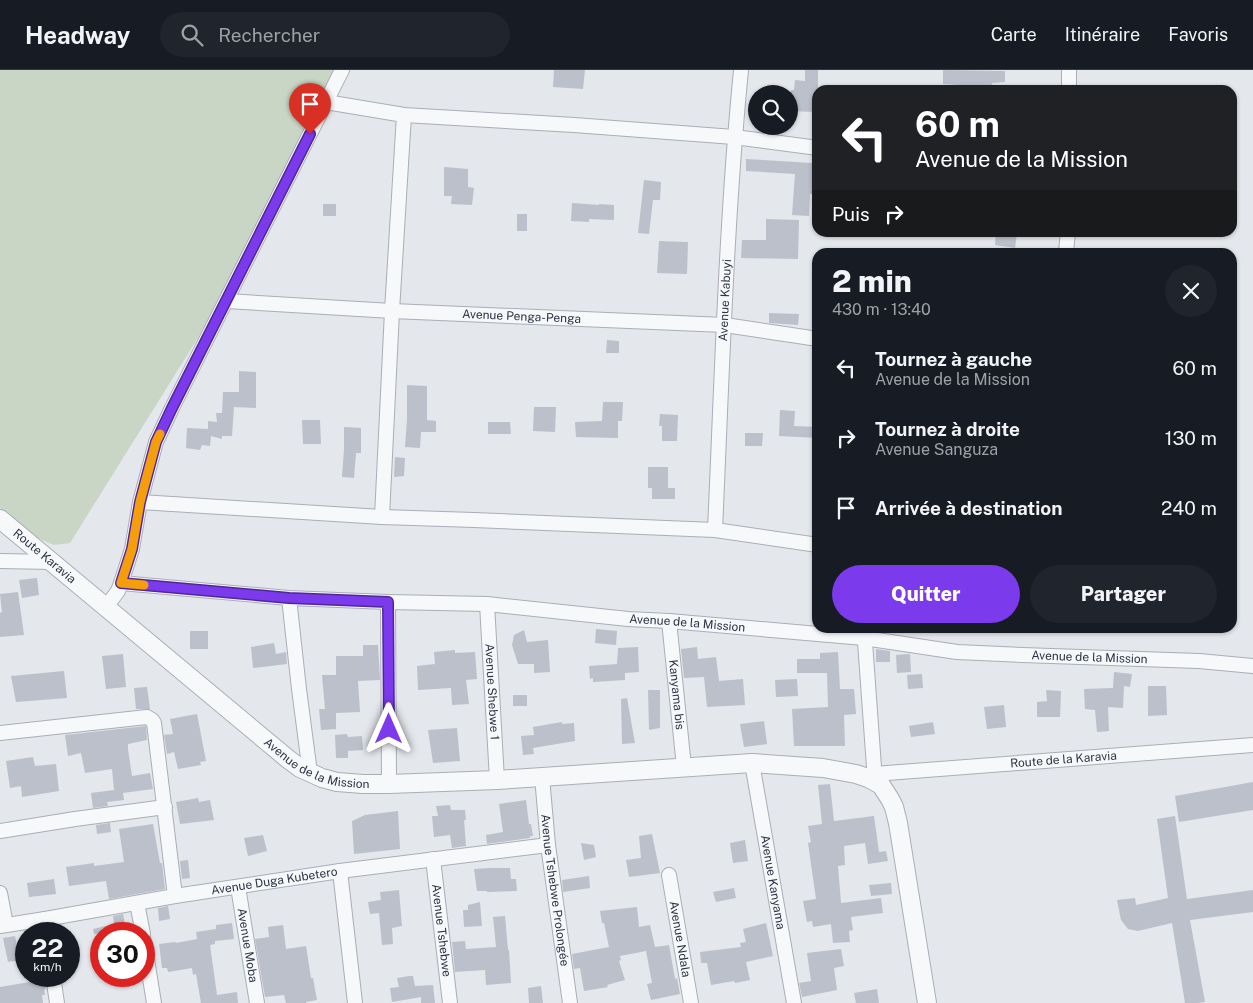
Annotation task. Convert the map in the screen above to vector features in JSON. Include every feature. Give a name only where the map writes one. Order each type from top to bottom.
[{"type":"street","points":[[106,607],[118,591],[132,549],[140,502],[156,442],[342,70]]},
{"type":"street","name":"Avenue Kabuyi","points":[[715,530],[727,246],[734,138],[741,70]]},
{"type":"street","points":[[1069,70],[1069,85]]},
{"type":"street","points":[[326,102],[404,115],[574,125],[734,138],[812,147]]},
{"type":"street","points":[[382,517],[404,115]]},
{"type":"street","name":"Avenue Penga-Penga","points":[[226,301],[392,311],[725,325],[812,338]]},
{"type":"street","points":[[140,502],[382,517],[715,530],[812,544]]},
{"type":"street","name":"Route Karavia","points":[[0,519],[88,592]]},
{"type":"street","points":[[0,561],[53,562]]},
{"type":"street","name":"Avenue de la Mission","points":[[121,583],[289,598],[487,604],[628,619],[812,630]]},
{"type":"street","name":"Avenue de la Mission","points":[[88,592],[288,759],[310,773],[337,782],[389,784],[497,780],[752,763],[838,770],[875,778]]},
{"type":"street","points":[[289,598],[310,773]]},
{"type":"street","points":[[388,602],[389,784]]},
{"type":"street","name":"Avenue Shebwe 1","points":[[487,604],[497,780]]},
{"type":"street","name":"Kanyama bis","points":[[669,621],[684,767]]},
{"type":"street","points":[[864,633],[875,778],[890,799],[898,822],[927,1003]]},
{"type":"street","name":"Avenue de la Mission","points":[[864,633],[957,652],[1022,656],[1199,661],[1253,666]]},
{"type":"street","points":[[0,733],[150,718],[154,723],[175,896]]},
{"type":"street","name":"Route de la Karavia","points":[[875,778],[1253,745]]},
{"type":"street","name":"Avenue Kanyama","points":[[752,763],[794,1003]]},
{"type":"street","name":"Avenue Tshebwe Prolongée","points":[[542,777],[548,845],[570,1003]]},
{"type":"street","points":[[0,831],[165,807]]},
{"type":"street","name":"Avenue Duga Kubetero","points":[[3,925],[340,871],[548,845]]},
{"type":"street","name":"Avenue Tshebwe","points":[[434,859],[450,1003]]},
{"type":"street","points":[[340,871],[355,1003]]},
{"type":"street","name":"Avenue Ndala","points":[[668,875],[691,1003]]},
{"type":"street","name":"Avenue Moba","points":[[238,887],[257,1003]]},
{"type":"street","points":[[0,893],[3,925]]},
{"type":"street","points":[[137,903],[140,922]]},
{"type":"street","points":[[55,987],[57,1003]]},
{"type":"street","points":[[151,987],[154,1003]]},
{"type":"green space","points":[[0,70],[342,70],[244,264],[70,543],[54,545],[33,536],[0,508]]},
{"type":"building","points":[[554,70],[585,70],[583,89],[553,87]]},
{"type":"building","points":[[805,70],[818,70],[818,85],[812,85],[812,112],[798,111],[798,85],[794,85],[795,80],[805,81]]},
{"type":"building","points":[[943,70],[1005,71],[1005,82],[992,83],[992,85],[943,84]]},
{"type":"building","points":[[746,159],[812,163],[812,194],[810,194],[809,216],[792,215],[795,174],[746,171]]},
{"type":"building","points":[[444,167],[468,169],[468,187],[474,188],[472,205],[451,204],[452,196],[444,196]]},
{"type":"building","points":[[644,180],[661,182],[660,200],[653,200],[649,234],[638,233]]},
{"type":"building","points":[[572,203],[614,205],[614,220],[589,219],[589,222],[571,221]]},
{"type":"building","points":[[323,204],[336,204],[336,216],[323,216]]},
{"type":"building","points":[[517,214],[527,214],[527,231],[517,231]]},
{"type":"building","points":[[766,219],[799,220],[798,259],[741,258],[742,240],[766,240]]},
{"type":"building","points":[[996,237],[1016,237],[1015,248],[995,245]]},
{"type":"building","points":[[659,241],[688,242],[687,274],[657,273]]},
{"type":"building","points":[[769,313],[799,314],[798,325],[769,323]]},
{"type":"building","points":[[607,340],[619,341],[619,353],[606,353]]},
{"type":"building","points":[[239,371],[256,372],[256,408],[234,407],[232,436],[222,436],[222,439],[211,436],[210,446],[202,445],[200,450],[186,448],[187,428],[208,429],[208,421],[217,422],[216,413],[222,413],[223,392],[239,392]]},
{"type":"building","points":[[407,385],[427,386],[427,420],[436,421],[436,432],[421,432],[420,448],[405,447]]},
{"type":"building","points":[[603,402],[623,402],[622,421],[618,421],[618,438],[576,437],[575,422],[602,421]]},
{"type":"building","points":[[534,407],[556,407],[555,432],[533,431]]},
{"type":"building","points":[[780,410],[795,411],[794,426],[812,427],[812,438],[779,436]]},
{"type":"building","points":[[660,414],[678,415],[677,441],[662,441],[662,426],[659,426]]},
{"type":"building","points":[[302,420],[320,420],[321,444],[303,444]]},
{"type":"building","points":[[488,422],[510,422],[511,434],[488,434]]},
{"type":"building","points":[[344,427],[361,428],[361,453],[356,453],[354,478],[342,477]]},
{"type":"building","points":[[745,433],[763,433],[762,446],[745,446]]},
{"type":"building","points":[[395,457],[405,458],[404,476],[394,477]]},
{"type":"building","points":[[648,467],[668,467],[668,488],[675,488],[675,499],[652,499],[652,488],[648,488]]},
{"type":"building","points":[[37,578],[39,595],[22,598],[19,580]]},
{"type":"building","points":[[18,592],[24,635],[0,637],[0,613],[2,612],[0,594]]},
{"type":"building","points":[[596,629],[617,631],[616,645],[595,643]]},
{"type":"building","points":[[524,630],[527,642],[548,640],[550,672],[534,673],[534,664],[518,664],[512,645],[514,635]]},
{"type":"building","points":[[190,631],[208,631],[208,649],[190,649]]},
{"type":"building","points":[[274,643],[276,654],[286,652],[287,664],[253,668],[251,647]]},
{"type":"building","points":[[363,645],[378,645],[380,680],[358,681],[360,712],[336,713],[336,729],[321,730],[319,709],[325,709],[322,675],[336,675],[336,656],[363,656]]},
{"type":"building","points":[[638,647],[639,672],[625,673],[625,680],[593,682],[593,678],[590,679],[589,666],[617,664],[618,648]]},
{"type":"building","points":[[697,647],[698,659],[716,657],[719,681],[743,679],[745,705],[707,707],[704,677],[684,678],[681,649]]},
{"type":"building","points":[[876,649],[890,651],[890,662],[876,662]]},
{"type":"building","points":[[455,650],[455,653],[475,652],[477,679],[466,680],[469,704],[452,705],[451,688],[418,690],[417,666],[435,664],[434,652]]},
{"type":"building","points":[[838,652],[840,689],[854,689],[856,714],[844,715],[845,746],[794,746],[792,709],[828,707],[827,673],[797,673],[797,659],[820,659],[820,653]]},
{"type":"building","points":[[123,654],[126,687],[106,689],[102,656]]},
{"type":"building","points":[[910,654],[911,672],[897,673],[896,655]]},
{"type":"building","points":[[64,671],[67,698],[16,702],[11,676]]},
{"type":"building","points":[[1114,672],[1132,674],[1130,687],[1124,686],[1123,708],[1108,707],[1109,731],[1097,732],[1095,710],[1085,709],[1084,689],[1113,688]]},
{"type":"building","points":[[922,674],[923,688],[908,689],[907,675]]},
{"type":"building","points":[[797,679],[798,696],[776,697],[775,680]]},
{"type":"building","points":[[1148,686],[1166,686],[1167,715],[1148,716]]},
{"type":"building","points":[[147,687],[150,709],[136,709],[134,688]]},
{"type":"building","points":[[648,690],[660,690],[660,728],[649,730]]},
{"type":"building","points":[[1046,690],[1061,691],[1060,717],[1037,717],[1037,702],[1047,701]]},
{"type":"building","points":[[513,695],[527,695],[527,706],[513,706]]},
{"type":"building","points":[[627,698],[635,743],[622,744],[621,699]]},
{"type":"building","points":[[1004,705],[1006,727],[987,729],[984,707]]},
{"type":"building","points":[[197,714],[206,761],[200,762],[201,765],[178,769],[174,752],[167,754],[164,735],[173,734],[170,719]]},
{"type":"building","points":[[764,721],[767,744],[744,747],[740,724]]},
{"type":"building","points":[[562,722],[562,724],[574,723],[575,741],[533,748],[534,754],[523,755],[521,736],[534,735],[533,727]]},
{"type":"building","points":[[933,722],[935,734],[911,737],[909,726]]},
{"type":"building","points":[[146,726],[147,740],[128,744],[128,749],[132,776],[150,773],[153,789],[123,793],[124,800],[107,802],[108,806],[93,808],[91,793],[114,790],[112,769],[85,773],[81,753],[68,756],[65,735]]},
{"type":"building","points":[[457,728],[460,761],[433,763],[428,730]]},
{"type":"building","points":[[347,734],[348,737],[362,736],[363,750],[348,751],[348,758],[336,758],[335,735]]},
{"type":"building","points":[[33,757],[35,766],[56,764],[59,791],[22,797],[21,786],[10,788],[6,761]]},
{"type":"building","points":[[1253,782],[1253,810],[1179,822],[1175,796]]},
{"type":"building","points":[[830,784],[834,821],[874,816],[879,852],[886,851],[888,861],[868,864],[865,843],[844,846],[845,865],[838,866],[841,903],[881,898],[883,913],[851,917],[853,930],[849,931],[850,942],[833,943],[831,924],[813,927],[812,921],[807,922],[803,901],[816,899],[808,843],[811,842],[808,826],[822,824],[818,785]]},
{"type":"building","points":[[198,798],[199,802],[210,800],[214,820],[180,824],[176,802]]},
{"type":"building","points":[[526,800],[529,824],[531,824],[533,836],[487,844],[486,835],[503,832],[499,804]]},
{"type":"building","points":[[450,805],[451,810],[465,810],[466,846],[452,848],[450,835],[434,837],[432,816],[438,816],[436,806]]},
{"type":"building","points":[[398,811],[400,849],[354,854],[352,821],[365,815]]},
{"type":"building","points":[[1175,816],[1187,899],[1253,890],[1253,912],[1190,920],[1205,1002],[1198,1003],[1185,1003],[1172,923],[1138,931],[1128,929],[1121,920],[1117,900],[1135,898],[1136,905],[1168,898],[1157,819]]},
{"type":"building","points":[[110,823],[111,832],[97,834],[96,825]]},
{"type":"building","points":[[153,824],[160,863],[162,863],[165,889],[109,899],[106,881],[69,886],[66,867],[94,863],[94,866],[124,862],[119,829]]},
{"type":"building","points":[[652,834],[660,873],[629,877],[626,860],[641,858],[639,836]]},
{"type":"building","points":[[263,835],[267,851],[248,856],[244,838]]},
{"type":"building","points":[[745,840],[748,861],[733,863],[730,843]]},
{"type":"building","points":[[581,843],[594,845],[596,857],[584,860]]},
{"type":"building","points":[[188,860],[190,878],[182,879],[180,861]]},
{"type":"building","points":[[510,868],[511,879],[516,879],[517,891],[477,891],[474,869]]},
{"type":"building","points":[[589,876],[590,888],[563,892],[562,880]]},
{"type":"building","points":[[54,879],[56,894],[29,897],[27,883]]},
{"type":"building","points":[[891,883],[892,894],[871,896],[869,885]]},
{"type":"building","points":[[734,888],[736,898],[716,902],[713,892]]},
{"type":"building","points":[[399,890],[402,926],[392,928],[393,944],[382,945],[379,913],[370,914],[368,902],[381,900],[380,892]]},
{"type":"building","points":[[480,902],[482,926],[464,927],[463,910],[468,910],[468,905]]},
{"type":"building","points":[[168,906],[170,919],[159,921],[158,908]]},
{"type":"building","points":[[637,907],[639,927],[650,925],[655,947],[669,945],[675,979],[677,978],[680,994],[651,1000],[647,984],[652,983],[646,951],[620,956],[621,960],[619,961],[625,980],[607,985],[608,987],[584,991],[580,968],[574,969],[572,954],[609,947],[600,911]]},
{"type":"building","points":[[123,914],[125,922],[114,922],[113,916]]},
{"type":"building","points":[[505,916],[511,983],[486,985],[485,970],[455,972],[452,942],[465,941],[466,949],[496,947],[493,917]]},
{"type":"building","points":[[232,923],[234,939],[215,941],[215,944],[210,945],[217,995],[237,992],[238,1003],[201,1003],[196,974],[193,975],[192,968],[168,972],[167,968],[162,968],[159,944],[197,939],[196,932],[216,929],[216,925]]},
{"type":"building","points":[[766,923],[773,956],[746,962],[750,980],[711,985],[707,963],[701,963],[700,952],[741,947],[740,943],[746,942],[743,929]]},
{"type":"building","points":[[283,925],[286,949],[306,946],[317,1000],[306,1003],[286,1003],[284,995],[265,997],[255,939],[269,937],[268,927]]},
{"type":"building","points":[[15,936],[15,961],[8,962],[3,938]]},
{"type":"building","points":[[841,949],[844,966],[834,968],[837,990],[802,997],[799,983],[811,981],[807,953]]},
{"type":"building","points":[[413,976],[415,986],[433,985],[435,1003],[421,1003],[421,997],[392,1002],[390,988],[399,987],[397,978]]},
{"type":"building","points":[[15,984],[15,987],[46,987],[46,989],[44,989],[45,995],[42,995],[43,1003],[0,1003],[0,987]]},
{"type":"building","points":[[541,986],[543,1003],[529,1003],[528,988]]},
{"type":"building","points":[[877,989],[879,1003],[856,1003],[854,993]]},
{"type":"slow traffic","points":[[144,585],[121,583],[132,549],[140,502],[156,442],[160,434]]},
{"type":"route","points":[[310,134],[156,442],[140,502],[132,549],[121,583],[289,598],[388,602],[389,729]]}]
